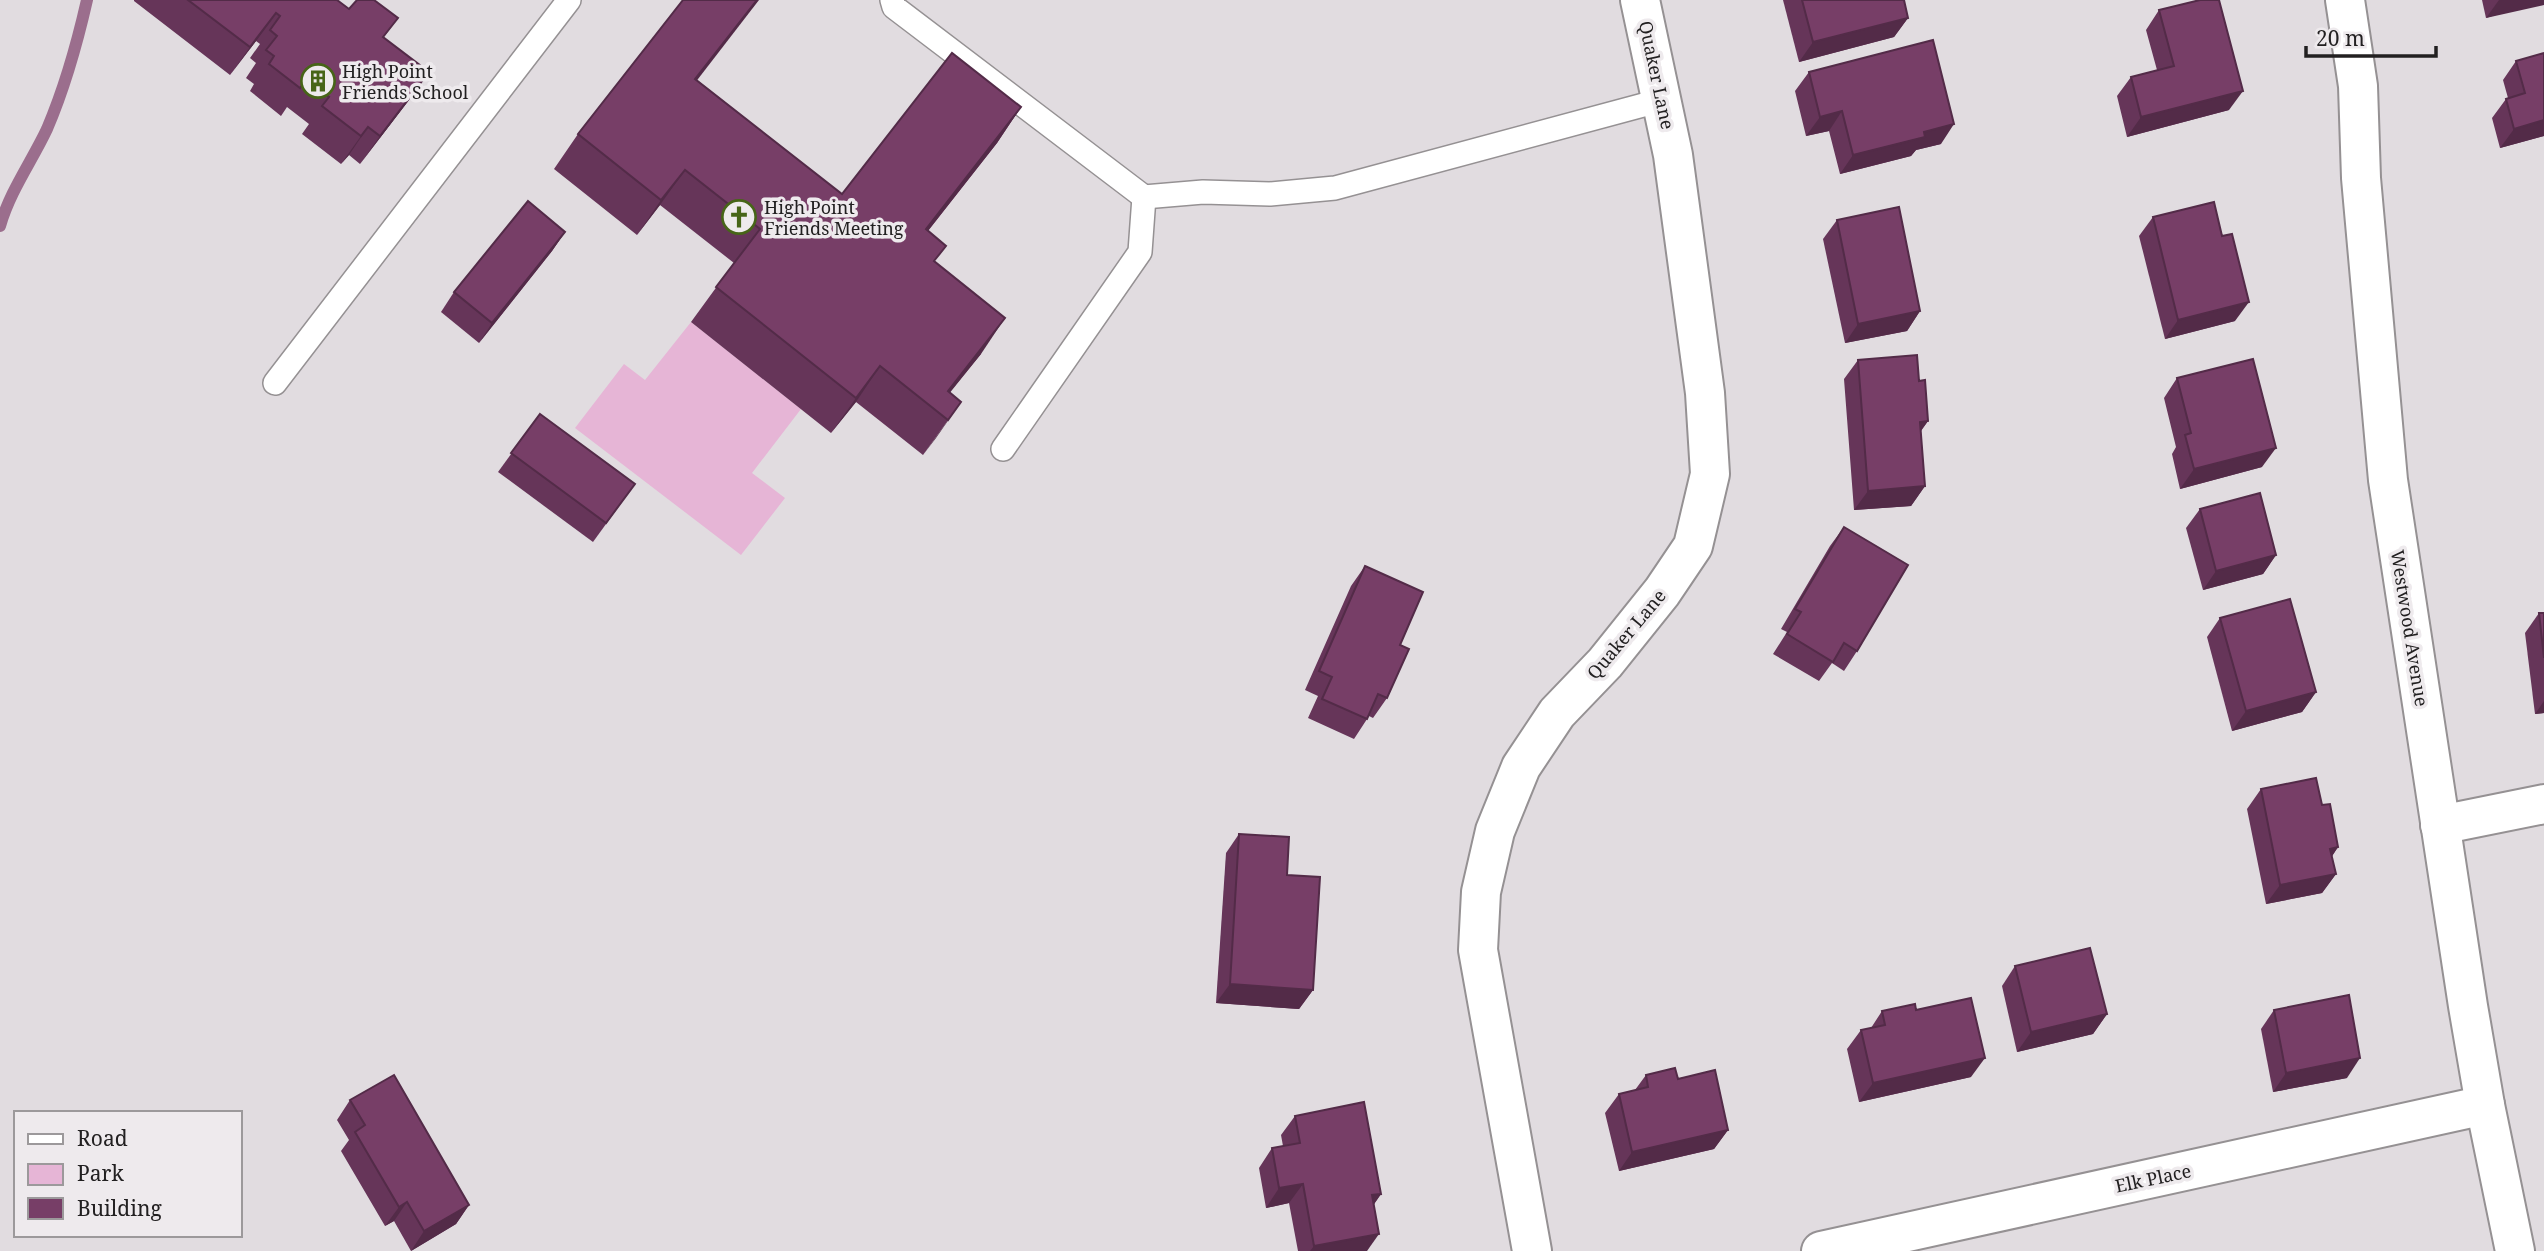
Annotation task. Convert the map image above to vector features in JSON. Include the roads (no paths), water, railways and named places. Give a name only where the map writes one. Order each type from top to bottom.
[{"type":"street","name":"Quaker Lane","points":[[1532,1251],[1478,950],[1481,892],[1495,831],[1521,766],[1557,713],[1605,663],[1662,592],[1693,546],[1710,474],[1699,354],[1674,155],[1640,0]]},
{"type":"street","name":"Westwood Avenue","points":[[2345,0],[2358,86],[2361,178],[2388,480],[2485,1105],[2515,1251]]},
{"type":"street","points":[[2440,825],[2544,804]]},
{"type":"street","name":"Elk Place","points":[[1821,1251],[2485,1105]]},
{"type":"lane","points":[[275,383],[569,0]]},
{"type":"lane","points":[[892,0],[894,7],[1144,197],[1203,192],[1269,194],[1335,188],[1662,100]]},
{"type":"lane","points":[[1003,449],[1140,251],[1144,197]]},
{"type":"waterway","points":[[0,226],[9,201],[47,129],[70,65],[87,0]]},
{"type":"place","name":"High Point Friends School","points":[[318,81]]},
{"type":"place","name":"High Point Friends Meeting","points":[[739,217]]}]
